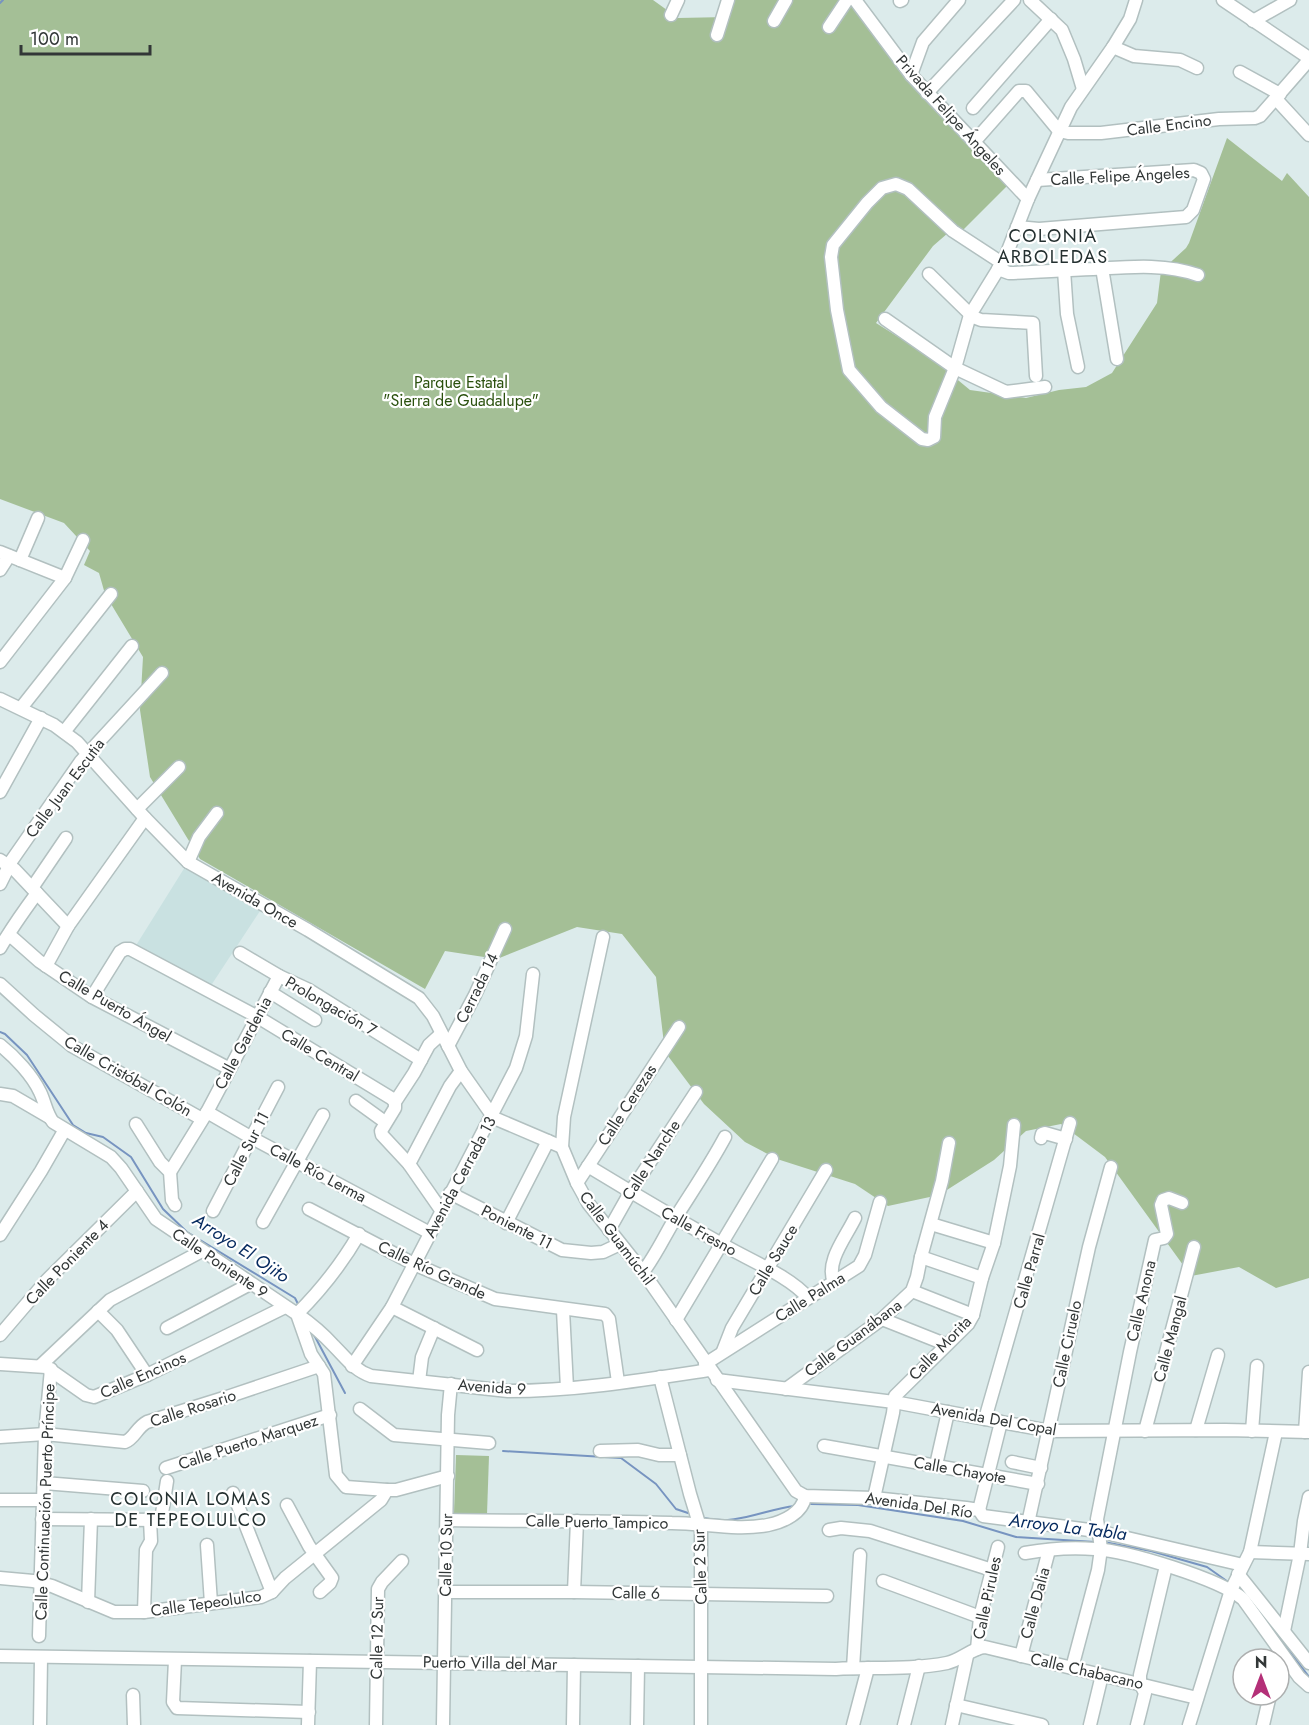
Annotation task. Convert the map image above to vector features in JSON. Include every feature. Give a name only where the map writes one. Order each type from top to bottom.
[{"type":"street","points":[[671,15],[678,0]]},
{"type":"street","points":[[717,35],[728,0]]},
{"type":"street","points":[[774,21],[786,0]]},
{"type":"street","points":[[829,27],[847,0]]},
{"type":"street","name":"Privada Felipe Ángeles","points":[[855,0],[911,75],[1028,199]]},
{"type":"street","points":[[911,75],[923,42],[959,0]]},
{"type":"street","points":[[927,93],[1014,0]]},
{"type":"street","points":[[1030,0],[1051,18],[1066,37],[1083,90]]},
{"type":"street","points":[[1136,0],[1130,19],[1059,131],[1000,266],[970,315],[955,368],[935,417],[935,432],[932,439],[922,439],[881,407],[849,370],[837,310],[831,257],[833,245],[867,203],[882,188],[892,185],[908,189],[952,231],[1000,266],[1009,273],[1101,268],[1162,268],[1184,270],[1198,275]]},
{"type":"street","points":[[1223,0],[1309,59]]},
{"type":"street","points":[[1253,21],[1290,0]]},
{"type":"street","points":[[974,108],[1051,18]]},
{"type":"street","points":[[1113,47],[1134,56],[1180,60],[1197,68]]},
{"type":"street","name":"Calle Encino","points":[[1059,131],[1078,134],[1101,133],[1219,119],[1255,118],[1260,116],[1278,97],[1309,59]]},
{"type":"street","points":[[1240,72],[1278,97],[1309,135]]},
{"type":"street","points":[[974,142],[1022,90],[1026,91],[1059,131]]},
{"type":"street","name":"Calle Felipe Ángeles","points":[[1017,227],[1039,229],[1184,217],[1189,215],[1204,183],[1203,175],[1194,170],[1036,180]]},
{"type":"street","points":[[1101,268],[1117,359]]},
{"type":"street","points":[[1064,270],[1067,314],[1078,367]]},
{"type":"street","points":[[929,274],[970,315],[981,320],[1033,323],[1036,376]]},
{"type":"street","points":[[885,319],[955,368],[1008,392],[1045,387]]},
{"type":"street","points":[[0,570],[38,518]]},
{"type":"street","points":[[0,662],[65,578],[83,540]]},
{"type":"street","points":[[10,556],[65,578]]},
{"type":"street","points":[[21,708],[111,594]]},
{"type":"street","points":[[64,732],[132,646]]},
{"type":"street","name":"Calle Juan Escutia","points":[[0,884],[5,863],[16,855],[88,752],[162,673]]},
{"type":"street","name":"Avenida Once","points":[[0,699],[41,718],[64,732],[88,752],[141,814],[188,862],[412,992],[425,1005],[461,1071],[492,1116]]},
{"type":"street","points":[[0,792],[41,718]]},
{"type":"street","points":[[46,966],[68,926],[141,814],[179,767]]},
{"type":"street","points":[[188,862],[199,837],[217,813]]},
{"type":"street","points":[[0,948],[66,838]]},
{"type":"street","points":[[5,863],[68,926]]},
{"type":"street","name":"Cerrada 14","points":[[448,1046],[475,995],[505,929]]},
{"type":"street","name":"Calle Puerto Ángel","points":[[8,937],[13,938],[46,966],[92,997],[228,1068]]},
{"type":"street","name":"Calle Guamúchil","points":[[603,937],[564,1117],[562,1146],[577,1184],[588,1203],[643,1272],[796,1491],[805,1496]]},
{"type":"street","name":"Calle Central","points":[[92,997],[120,952],[130,949],[256,1016],[395,1102]]},
{"type":"street","name":"Prolongación 7","points":[[240,954],[309,990],[421,1060]]},
{"type":"street","name":"Avenida Cerrada 13","points":[[352,1366],[392,1307],[516,1068],[523,1049],[533,974]]},
{"type":"street","name":"Calle Gardenia","points":[[170,1172],[204,1116],[279,976]]},
{"type":"street","name":"Calle Cristóbal Colón","points":[[0,984],[72,1046],[204,1116]]},
{"type":"street","points":[[270,992],[315,1020]]},
{"type":"street","name":"Calle Cerezas","points":[[577,1184],[679,1028]]},
{"type":"street","points":[[441,1034],[429,1045],[395,1102],[395,1108],[381,1131],[382,1135],[409,1164],[441,1210]]},
{"type":"street","name":"Calle Poniente 9","points":[[0,1045],[36,1084],[50,1118],[64,1131],[111,1157],[156,1219],[297,1314]]},
{"type":"street","points":[[409,1164],[450,1086],[461,1071]]},
{"type":"street","name":"Calle Sur 11","points":[[213,1211],[278,1087]]},
{"type":"street","name":"Calle Nanche","points":[[609,1230],[631,1191],[696,1092]]},
{"type":"street","points":[[0,1094],[18,1098],[50,1118]]},
{"type":"street","points":[[356,1101],[385,1122]]},
{"type":"street","points":[[262,1222],[323,1115]]},
{"type":"street","name":"Calle Río Lerma","points":[[204,1116],[252,1138],[430,1233]]},
{"type":"street","points":[[492,1116],[562,1146]]},
{"type":"street","name":"Calle Parral","points":[[985,1419],[1070,1123]]},
{"type":"street","points":[[136,1124],[160,1162],[170,1172],[172,1200],[175,1205]]},
{"type":"street","name":"Calle Morita","points":[[874,1498],[898,1391],[968,1323],[973,1315],[994,1243],[1010,1166],[1014,1125]]},
{"type":"street","points":[[0,1234],[64,1131]]},
{"type":"street","points":[[1041,1138],[1045,1133],[1066,1139]]},
{"type":"street","points":[[643,1272],[701,1180],[725,1137]]},
{"type":"street","points":[[506,1223],[548,1141]]},
{"type":"street","name":"Calle Guanábana","points":[[786,1389],[882,1319],[912,1291],[950,1143]]},
{"type":"street","points":[[676,1320],[772,1159]]},
{"type":"street","name":"Calle Fresno","points":[[588,1166],[800,1289],[808,1298]]},
{"type":"street","name":"Calle Ciruelo","points":[[1028,1523],[1089,1247],[1111,1167]]},
{"type":"street","name":"Calle Sauce","points":[[723,1351],[732,1328],[826,1170]]},
{"type":"street","name":"Calle Poniente 4","points":[[0,1335],[47,1280],[136,1191]]},
{"type":"street","name":"Poniente 11","points":[[450,1193],[553,1246],[571,1252],[603,1252],[620,1244]]},
{"type":"street","name":"Calle Anona","points":[[1115,1432],[1153,1245],[1155,1240],[1164,1238],[1167,1234],[1160,1210],[1161,1202],[1169,1198],[1182,1203]]},
{"type":"street","name":"Calle Palma","points":[[710,1371],[723,1351],[854,1270],[862,1262],[880,1202]]},
{"type":"street","points":[[309,1209],[359,1234]]},
{"type":"street","points":[[834,1282],[831,1265],[855,1218]]},
{"type":"street","points":[[931,1224],[994,1243]]},
{"type":"street","name":"Calle Río Grande","points":[[297,1314],[319,1292],[337,1269],[359,1234],[414,1264],[495,1299],[606,1316],[609,1319],[618,1382]]},
{"type":"street","name":"Calle Mangal","points":[[1145,1431],[1194,1247]]},
{"type":"street","points":[[0,1364],[45,1367],[98,1311],[122,1293],[202,1251]]},
{"type":"street","points":[[921,1257],[982,1278]]},
{"type":"street","points":[[167,1328],[250,1284]]},
{"type":"street","points":[[912,1291],[973,1315]]},
{"type":"street","name":"Calle Encinos","points":[[45,1367],[92,1398],[147,1375],[285,1307]]},
{"type":"street","points":[[392,1307],[477,1350]]},
{"type":"street","points":[[563,1310],[567,1388]]},
{"type":"street","points":[[98,1311],[117,1330],[147,1375]]},
{"type":"street","points":[[297,1314],[311,1354],[324,1374],[334,1468],[340,1482],[350,1488],[396,1490],[448,1476]]},
{"type":"street","name":"Avenida 9","points":[[297,1314],[317,1329],[352,1366],[371,1376],[508,1391],[567,1388],[710,1371]]},
{"type":"street","points":[[882,1319],[945,1344]]},
{"type":"street","points":[[419,1381],[422,1357],[434,1328]]},
{"type":"street","points":[[1196,1430],[1218,1355]]},
{"type":"street","name":"Calle Rosario","points":[[0,1437],[45,1434],[125,1442],[130,1440],[140,1426],[147,1422],[319,1366]]},
{"type":"street","points":[[1252,1431],[1257,1366]]},
{"type":"street","name":"Calle Continuación Puerto Príncipe","points":[[39,1636],[45,1367]]},
{"type":"street","name":"Avenida Del Copal","points":[[710,1371],[786,1389],[894,1402],[1050,1431],[1307,1432]]},
{"type":"street","points":[[1307,1432],[1309,1372]]},
{"type":"street","name":"Calle 2 Sur","points":[[660,1377],[700,1524],[702,1539],[701,1725]]},
{"type":"street","name":"Calle 10 Sur","points":[[443,1725],[451,1384]]},
{"type":"street","points":[[360,1409],[394,1435],[489,1443]]},
{"type":"street","points":[[936,1465],[948,1412]]},
{"type":"street","name":"Calle Puerto Marquez","points":[[150,1520],[162,1519],[166,1474],[330,1415]]},
{"type":"street","points":[[979,1510],[1001,1422]]},
{"type":"street","points":[[1072,1668],[1098,1570],[1097,1519],[1115,1432]]},
{"type":"street","points":[[1189,1725],[1236,1580],[1250,1552],[1276,1432]]},
{"type":"street","name":"Calle Chayote","points":[[824,1446],[1038,1484]]},
{"type":"street","points":[[600,1451],[638,1450],[659,1455],[680,1455]]},
{"type":"street","points":[[1012,1462],[1041,1468]]},
{"type":"street","points":[[44,1483],[143,1491]]},
{"type":"street","name":"Calle Tepeolulco","points":[[0,1578],[40,1582],[114,1612],[144,1612],[261,1597],[272,1592],[285,1578],[381,1500],[387,1490]]},
{"type":"street","points":[[232,1493],[272,1592]]},
{"type":"street","name":"Avenida Del Río","points":[[805,1496],[874,1498],[979,1510],[982,1516],[1028,1523],[1099,1540],[1236,1580]]},
{"type":"street","name":"Calle Puerto Tampico","points":[[447,1520],[756,1526],[779,1522],[793,1515],[800,1508],[805,1496]]},
{"type":"street","points":[[1284,1631],[1305,1554],[1304,1521],[1309,1497]]},
{"type":"street","points":[[0,1500],[42,1500]]},
{"type":"street","points":[[287,1505],[315,1555],[332,1578],[320,1592]]},
{"type":"street","points":[[42,1519],[150,1520],[151,1541],[147,1547],[144,1612]]},
{"type":"street","points":[[88,1602],[91,1519]]},
{"type":"street","points":[[574,1592],[577,1521]]},
{"type":"street","points":[[829,1530],[850,1528],[870,1531],[992,1570]]},
{"type":"street","name":"Avenida Del Río","points":[[1025,1554],[1099,1540],[1166,1566],[1236,1580]]},
{"type":"street","points":[[207,1545],[211,1603]]},
{"type":"street","name":"Calle Pirules","points":[[952,1725],[998,1547]]},
{"type":"street","name":"Calle Dalia","points":[[1021,1656],[1049,1550]]},
{"type":"street","points":[[1250,1552],[1305,1554]]},
{"type":"street","points":[[853,1668],[860,1555]]},
{"type":"street","name":"Calle 12 Sur","points":[[376,1725],[378,1589],[402,1561]]},
{"type":"street","points":[[1137,1725],[1145,1693],[1140,1675],[1166,1566]]},
{"type":"street","points":[[1236,1580],[1284,1631],[1309,1663]]},
{"type":"street","name":"Avenida Del Río","points":[[1236,1580],[1243,1599],[1275,1647]]},
{"type":"street","points":[[883,1581],[980,1617]]},
{"type":"street","name":"Calle 6","points":[[445,1592],[826,1596]]},
{"type":"street","name":"Calle Chabacano","points":[[972,1652],[985,1647],[1197,1698]]},
{"type":"street","name":"Puerto Villa del Mar","points":[[0,1656],[868,1668],[949,1662],[972,1652]]},
{"type":"street","points":[[40,1725],[41,1658]]},
{"type":"street","points":[[175,1660],[173,1702],[177,1708],[309,1712]]},
{"type":"street","points":[[308,1725],[310,1661]]},
{"type":"street","points":[[573,1725],[574,1665]]},
{"type":"street","points":[[637,1725],[638,1666]]},
{"type":"street","points":[[904,1725],[918,1666]]},
{"type":"street","points":[[853,1725],[868,1668]]},
{"type":"street","name":"Avenida Del Río","points":[[1291,1668],[1309,1686]]},
{"type":"street","points":[[1090,1725],[1102,1675]]},
{"type":"street","points":[[133,1695],[134,1725]]},
{"type":"street","points":[[956,1705],[1042,1725]]},
{"type":"street","points":[[1263,1725],[1267,1707]]},
{"type":"shaded area","points":[[185,867],[260,911],[210,987],[135,947]]},
{"type":"green space","name":"Parque Estatal \"Sierra de Guadalupe\"","points":[[0,0],[653,0],[678,18],[727,17],[734,0],[847,0],[1014,179],[963,230],[956,226],[933,246],[876,323],[930,357],[970,390],[1026,398],[1059,390],[1086,387],[1112,373],[1157,303],[1161,271],[1189,243],[1227,138],[1282,181],[1287,173],[1309,197],[1309,1278],[1276,1288],[1239,1267],[1191,1276],[1105,1157],[1061,1124],[1026,1131],[994,1160],[939,1195],[888,1206],[855,1184],[777,1159],[745,1142],[704,1104],[665,1052],[656,977],[622,934],[577,927],[497,959],[445,951],[425,989],[200,859],[150,777],[140,710],[143,657],[105,594],[99,573],[84,565],[90,551],[64,523],[0,499]]},
{"type":"green space","points":[[456,1455],[489,1456],[487,1514],[454,1513]]},
{"type":"waterway","points":[[0,3],[3,0]]},
{"type":"waterway","name":"Arroyo El Ojito","points":[[0,1032],[27,1055],[73,1125],[86,1133],[103,1137],[131,1157],[163,1209],[187,1232],[295,1298],[299,1306]]},
{"type":"waterway","name":"Arroyo El Ojito","points":[[313,1333],[345,1393]]},
{"type":"waterway","name":"Arroyo La Tabla","points":[[503,1451],[621,1458],[656,1484],[676,1509],[688,1513]]},
{"type":"waterway","name":"Arroyo La Tabla","points":[[811,1504],[858,1505],[963,1521],[1016,1537],[1095,1542]]},
{"type":"waterway","name":"Arroyo La Tabla","points":[[704,1518],[739,1519],[795,1506]]},
{"type":"waterway","name":"Arroyo La Tabla","points":[[1104,1542],[1151,1551],[1207,1567],[1231,1584]]},
{"type":"waterway","name":"Arroyo La Tabla","points":[[1258,1610],[1309,1677]]},
{"type":"district","name":"COLONIA ARBOLEDAS","points":[[1053,246]]},
{"type":"district","name":"COLONIA LOMAS DE TEPEOLULCO","points":[[191,1509]]}]
